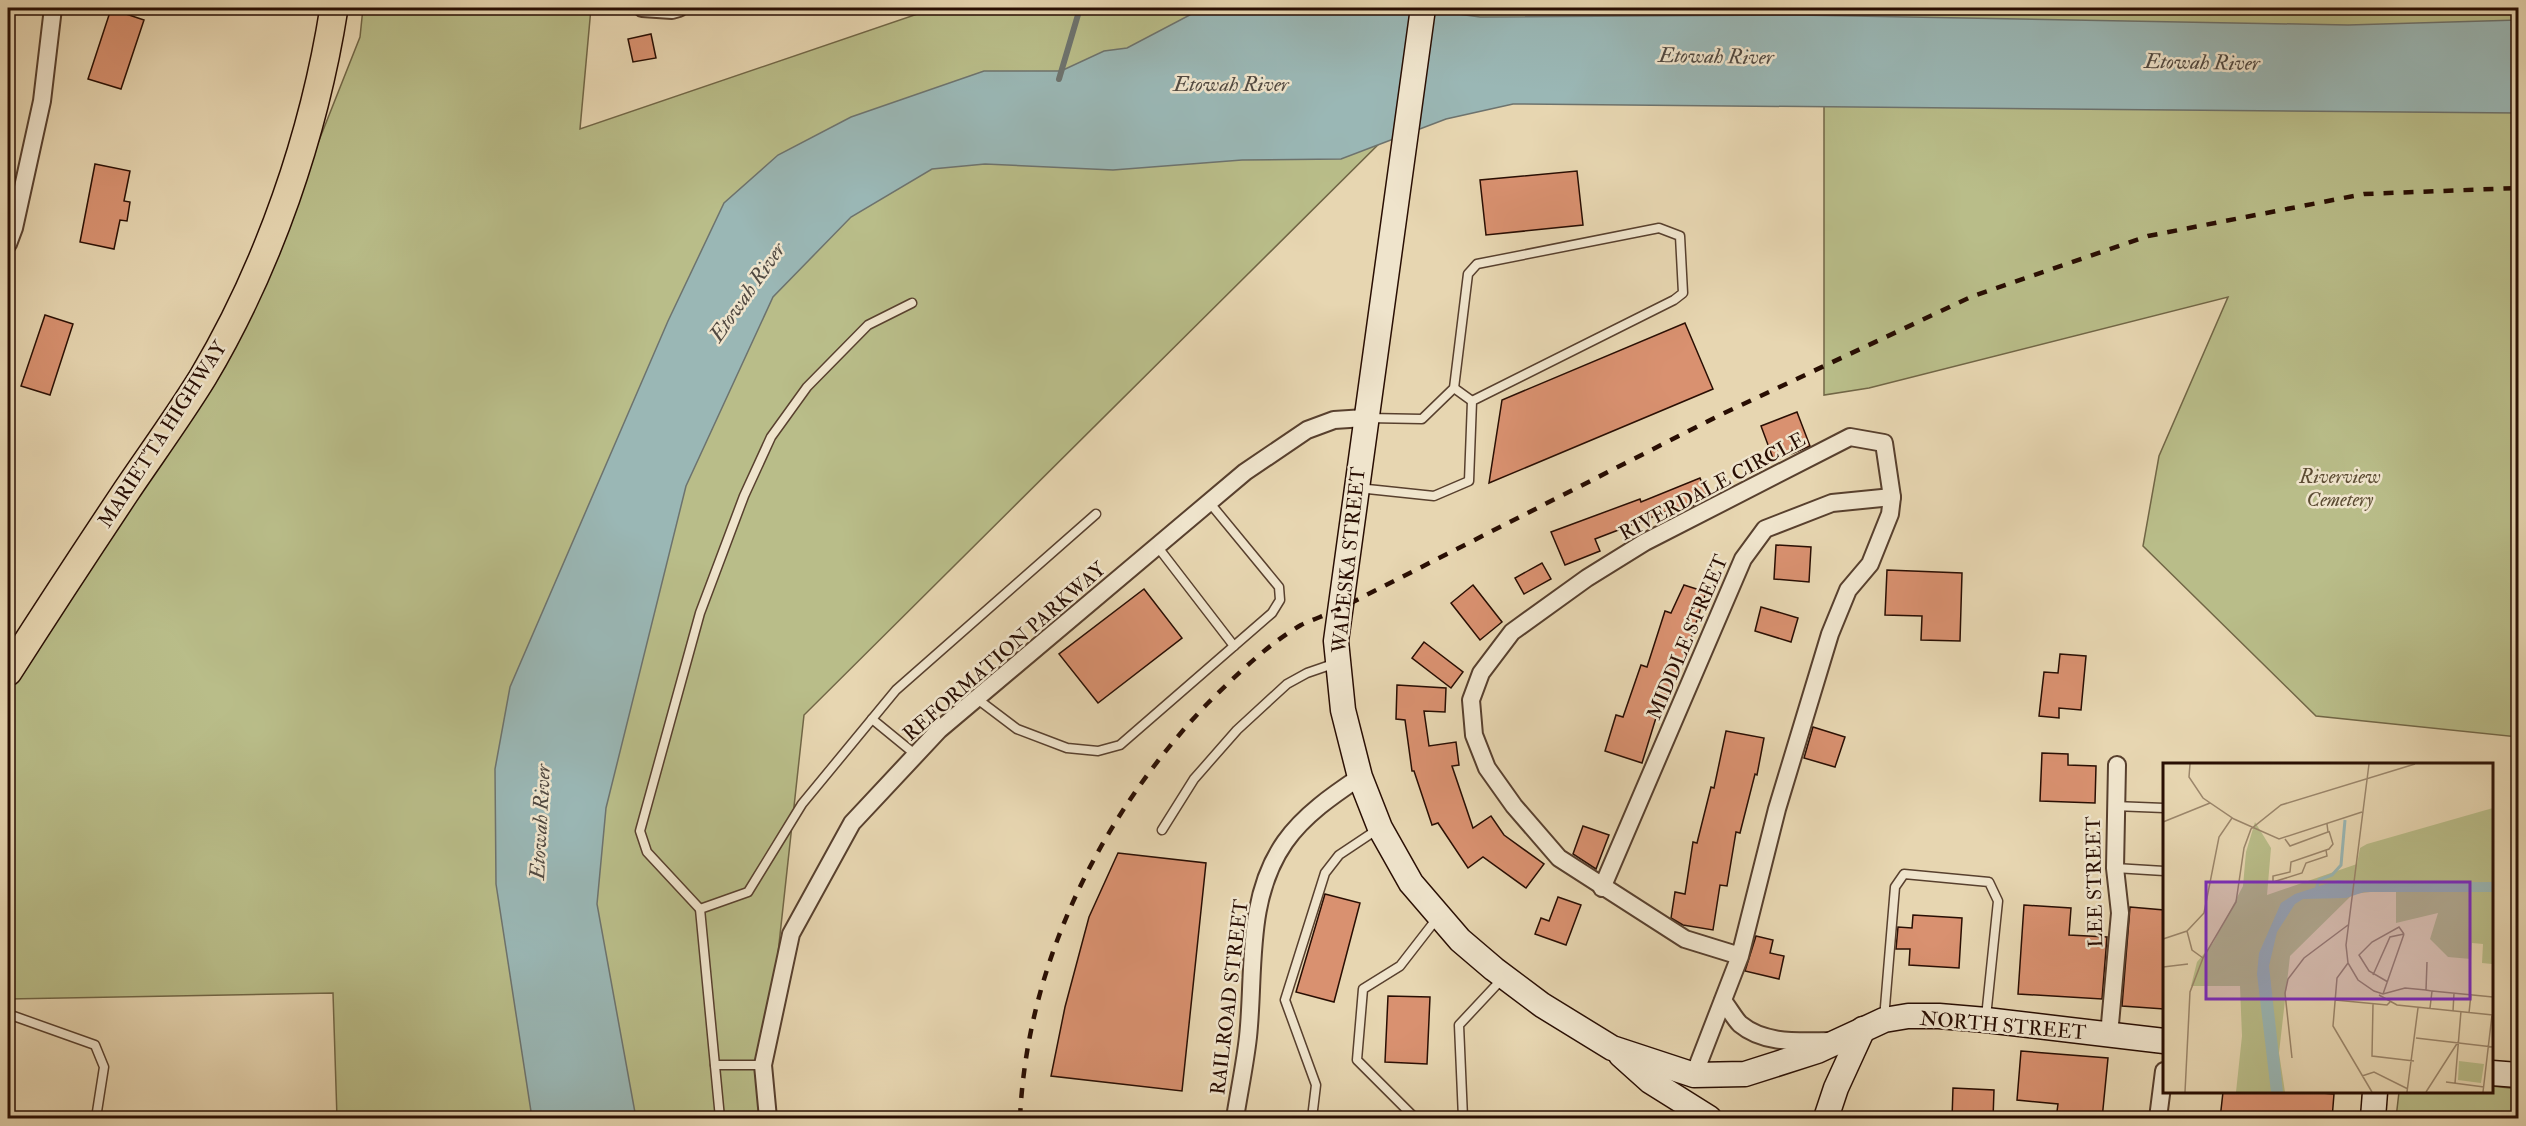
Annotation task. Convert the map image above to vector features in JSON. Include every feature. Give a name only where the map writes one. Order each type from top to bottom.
[{"type":"main road","name":"MARIETTA HIGHWAY","points":[[8,672],[202,377],[242,302],[286,194],[316,97],[334,8]]},
{"type":"main road","name":"WALESKA STREET","points":[[1423,8],[1339,609],[1337,663],[1344,710],[1360,777],[1380,828],[1411,883],[1460,940],[1504,976],[1542,1005],[1612,1048],[1694,1076],[1745,1074]]},
{"type":"main road","name":"NORTH STREET","points":[[1745,1074],[1798,1058],[1841,1041],[1874,1024],[1908,1016],[1986,1020],[2163,1041]]},
{"type":"main road","points":[[1826,1119],[1836,1088],[1874,1024]]},
{"type":"main road","points":[[1612,1048],[1650,1081],[1709,1119]]},
{"type":"main road","points":[[2493,1073],[2518,1076]]},
{"type":"main road","points":[[2373,1119],[2375,1093]]},
{"type":"street","points":[[8,244],[14,228],[42,101],[53,8]]},
{"type":"street","points":[[642,8],[672,10],[679,8]]},
{"type":"street","name":"REFORMATION PARKWAY","points":[[768,1119],[763,1065],[791,934],[852,823],[939,730],[1245,472],[1306,430],[1334,420],[1365,418]]},
{"type":"street","name":"RIVERDALE CIRCLE","points":[[1850,437],[1884,443],[1892,497],[1890,514],[1870,564],[1848,590],[1830,634],[1777,809],[1740,956],[1685,939],[1602,888],[1559,858],[1514,806],[1487,768],[1474,735],[1471,700],[1481,673],[1512,632],[1587,578],[1645,542],[1850,437]]},
{"type":"street","name":"MIDDLE STREET","points":[[1602,888],[1743,559],[1765,529],[1832,503],[1892,497]]},
{"type":"street","name":"LEE STREET","points":[[2109,1035],[2120,913],[2115,868],[2114,806],[2117,765]]},
{"type":"street","name":"RAILROAD STREET","points":[[1235,1119],[1248,1038],[1255,923],[1265,885],[1274,861],[1299,825],[1332,796],[1360,777]]},
{"type":"street","points":[[1694,1076],[1740,956]]},
{"type":"street","points":[[1723,1001],[1739,1023],[1761,1036],[1784,1040],[1841,1041]]},
{"type":"street","points":[[2158,1119],[2163,1079]]},
{"type":"lane","points":[[1365,418],[1422,419],[1454,388],[1468,274],[1477,264],[1659,228],[1680,236],[1683,293],[1674,300],[1472,401]]},
{"type":"lane","points":[[720,1119],[700,909],[647,852],[640,831],[700,613],[744,496],[771,437],[807,387],[868,325],[912,303]]},
{"type":"lane","points":[[1454,388],[1472,401]]},
{"type":"lane","points":[[1356,488],[1434,496],[1469,481],[1472,401]]},
{"type":"lane","points":[[976,698],[1017,729],[1067,748],[1098,751],[1120,745],[1272,613],[1280,600],[1279,587],[1209,502]]},
{"type":"lane","points":[[700,909],[748,892],[802,804],[896,690],[1096,514]]},
{"type":"lane","points":[[1156,546],[1234,646]]},
{"type":"lane","points":[[1162,830],[1194,779],[1236,730],[1287,684],[1307,673],[1337,663]]},
{"type":"lane","points":[[872,719],[916,755]]},
{"type":"lane","points":[[2114,806],[2163,808]]},
{"type":"lane","points":[[1312,1119],[1316,1085],[1285,1000],[1325,873],[1339,855],[1380,828]]},
{"type":"lane","points":[[2115,868],[2163,871]]},
{"type":"lane","points":[[1874,1024],[1895,887],[1904,874],[1989,882],[1998,902],[1986,1020]]},
{"type":"lane","points":[[1413,1119],[1412,1115],[1357,1060],[1363,989],[1400,966],[1438,916]]},
{"type":"lane","points":[[1463,1119],[1460,1025],[1504,976]]},
{"type":"lane","points":[[8,1014],[95,1045],[104,1067],[96,1119]]},
{"type":"lane","points":[[715,1065],[763,1065]]},
{"type":"green space","name":"Riverview Cemetery","points":[[363,8],[591,8],[580,129],[935,8],[2518,8],[2518,737],[2316,716],[2143,546],[2159,456],[2228,297],[1869,388],[1824,395],[1824,65],[1409,114],[804,715],[760,1118],[337,1118],[333,993],[8,999],[8,668],[278,244],[360,37]]},
{"type":"green space","points":[[2493,1086],[2518,1089],[2518,1118],[2396,1118],[2399,1093],[2493,1093]]},
{"type":"water","name":"Etowah River","points":[[1203,8],[1413,8],[1480,17],[1797,15],[2348,25],[2518,20],[2518,113],[1513,104],[1446,119],[1341,159],[1242,160],[1113,170],[985,164],[932,169],[851,217],[773,297],[686,486],[606,808],[597,904],[636,1118],[532,1118],[496,884],[495,769],[510,687],[668,321],[724,203],[778,155],[851,117],[984,71],[1061,71],[1104,51],[1127,48]]},
{"type":"building","points":[[111,9],[144,20],[121,89],[88,79]]},
{"type":"building","points":[[651,34],[656,58],[633,62],[628,39]]},
{"type":"building","points":[[95,164],[130,171],[124,201],[130,202],[127,221],[120,220],[114,249],[80,242]]},
{"type":"building","points":[[1577,171],[1583,225],[1486,235],[1480,180]]},
{"type":"building","points":[[45,315],[73,324],[50,395],[21,386]]},
{"type":"building","points":[[1685,323],[1713,389],[1489,483],[1502,400]]},
{"type":"building","points":[[1797,412],[1810,446],[1774,461],[1761,426]]},
{"type":"building","points":[[1700,478],[1708,498],[1671,516],[1668,511],[1595,539],[1600,551],[1565,565],[1551,532],[1640,499],[1641,502]]},
{"type":"building","points":[[1776,545],[1811,547],[1809,582],[1774,579]]},
{"type":"building","points":[[1542,563],[1551,579],[1524,594],[1515,578]]},
{"type":"building","points":[[1887,570],[1962,573],[1960,641],[1921,640],[1922,616],[1885,615]]},
{"type":"building","points":[[1473,585],[1502,622],[1480,640],[1451,603]]},
{"type":"building","points":[[1684,585],[1706,592],[1684,660],[1681,659],[1663,710],[1659,708],[1642,763],[1605,751],[1616,715],[1623,717],[1641,665],[1647,667],[1665,611],[1671,613]]},
{"type":"building","points":[[1144,589],[1182,638],[1098,703],[1059,654]]},
{"type":"building","points":[[1761,607],[1798,618],[1791,642],[1755,631]]},
{"type":"building","points":[[1424,642],[1463,672],[1451,688],[1412,658]]},
{"type":"building","points":[[2060,654],[2086,656],[2081,710],[2059,708],[2059,718],[2039,716],[2044,672],[2058,673]]},
{"type":"building","points":[[1397,685],[1446,688],[1445,712],[1424,711],[1429,746],[1456,742],[1459,765],[1452,766],[1473,828],[1491,816],[1504,835],[1544,864],[1526,888],[1483,857],[1468,868],[1438,823],[1432,825],[1414,771],[1412,771],[1405,720],[1396,719]]},
{"type":"building","points":[[1813,727],[1845,737],[1835,767],[1804,758]]},
{"type":"building","points":[[1726,731],[1764,738],[1757,775],[1755,774],[1740,833],[1736,832],[1727,886],[1720,885],[1713,930],[1683,925],[1671,918],[1675,892],[1685,894],[1693,842],[1697,843],[1711,787],[1714,788]]},
{"type":"building","points":[[2042,753],[2068,754],[2068,765],[2096,766],[2095,803],[2040,801]]},
{"type":"building","points":[[1583,826],[1609,835],[1596,869],[1573,854]]},
{"type":"building","points":[[1118,853],[1206,863],[1182,1091],[1051,1076],[1065,1007],[1089,917]]},
{"type":"building","points":[[1325,894],[1360,903],[1334,1002],[1296,992]]},
{"type":"building","points":[[1558,897],[1581,905],[1566,945],[1535,934],[1541,918],[1549,921]]},
{"type":"building","points":[[2024,905],[2071,908],[2069,935],[2107,937],[2102,999],[2018,994]]},
{"type":"building","points":[[2130,907],[2163,910],[2163,1009],[2122,1006]]},
{"type":"building","points":[[1913,915],[1962,918],[1959,968],[1909,965],[1910,949],[1896,949],[1898,927],[1912,928]]},
{"type":"building","points":[[1756,936],[1773,940],[1770,953],[1784,956],[1779,979],[1745,971]]},
{"type":"building","points":[[1388,996],[1430,997],[1427,1064],[1385,1062]]},
{"type":"building","points":[[2021,1051],[2108,1058],[2102,1119],[2056,1119],[2058,1104],[2017,1100]]},
{"type":"building","points":[[1953,1088],[1994,1090],[1993,1119],[1952,1119]]},
{"type":"building","points":[[2223,1093],[2334,1094],[2332,1119],[2220,1119]]},
{"type":"waterway","points":[[1059,79],[1080,8]]},
{"type":"railway","points":[[1020,1118],[1026,1060],[1037,1004],[1054,948],[1076,894],[1103,843],[1134,794],[1169,747],[1207,704],[1264,651],[1301,625],[1339,609],[1720,415],[1973,296],[2148,236],[2364,194],[2518,188]]}]
